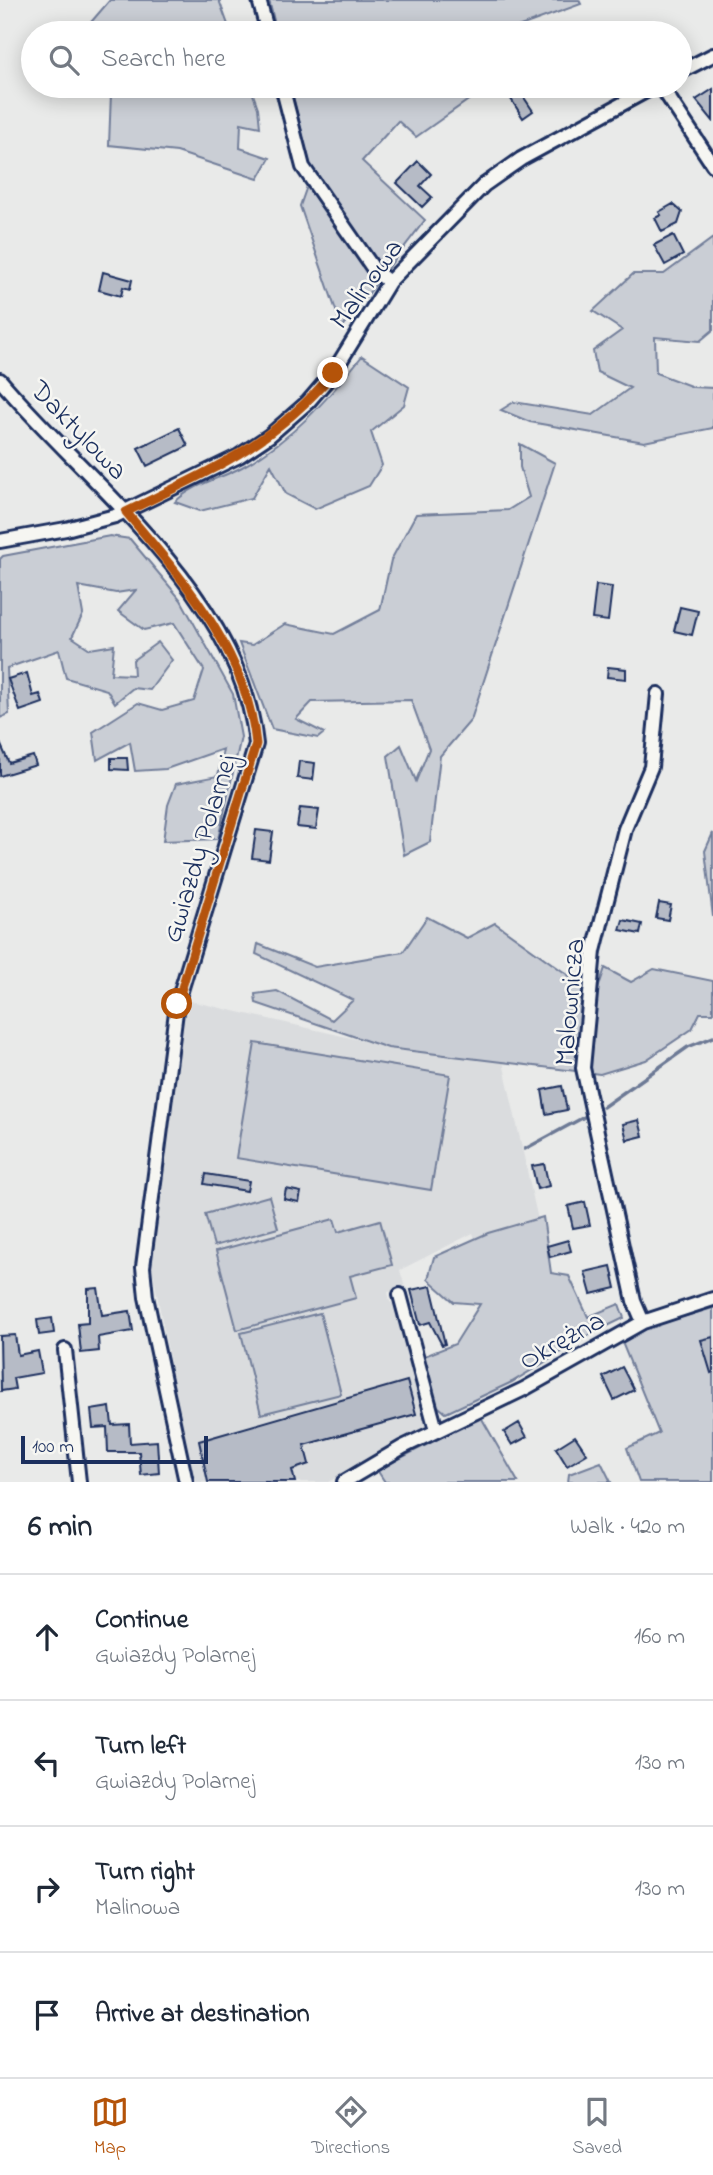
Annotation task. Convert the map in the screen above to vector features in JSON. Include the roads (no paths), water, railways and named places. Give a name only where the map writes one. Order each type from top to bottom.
[{"type":"street","points":[[259,0],[265,21]]},
{"type":"street","points":[[692,66],[713,55]]},
{"type":"street","points":[[285,98],[303,167],[375,271],[389,282]]},
{"type":"street","name":"Malinowa","points":[[0,541],[66,529],[126,512],[239,456],[290,419],[333,373],[389,282],[484,185],[521,159],[632,98]]},
{"type":"street","points":[[669,98],[713,165]]},
{"type":"street","name":"Daktylowa","points":[[0,380],[126,512]]},
{"type":"street","name":"Gwiazdy Polarnej","points":[[126,512],[197,597],[217,631],[253,708],[256,744],[177,1004],[143,1267],[146,1297],[186,1482]]},
{"type":"street","name":"Malownicza","points":[[643,1322],[634,1301],[583,1068],[594,951],[625,829],[649,771],[658,694]]},
{"type":"street","points":[[400,1295],[436,1430]]},
{"type":"street","name":"Okrężna","points":[[351,1480],[436,1430],[524,1389],[643,1322],[713,1299]]},
{"type":"street","points":[[65,1350],[79,1482]]},
{"type":"waterway","points":[[603,1107],[688,1047],[713,1037]]},
{"type":"waterway","points":[[525,1149],[586,1116]]}]
